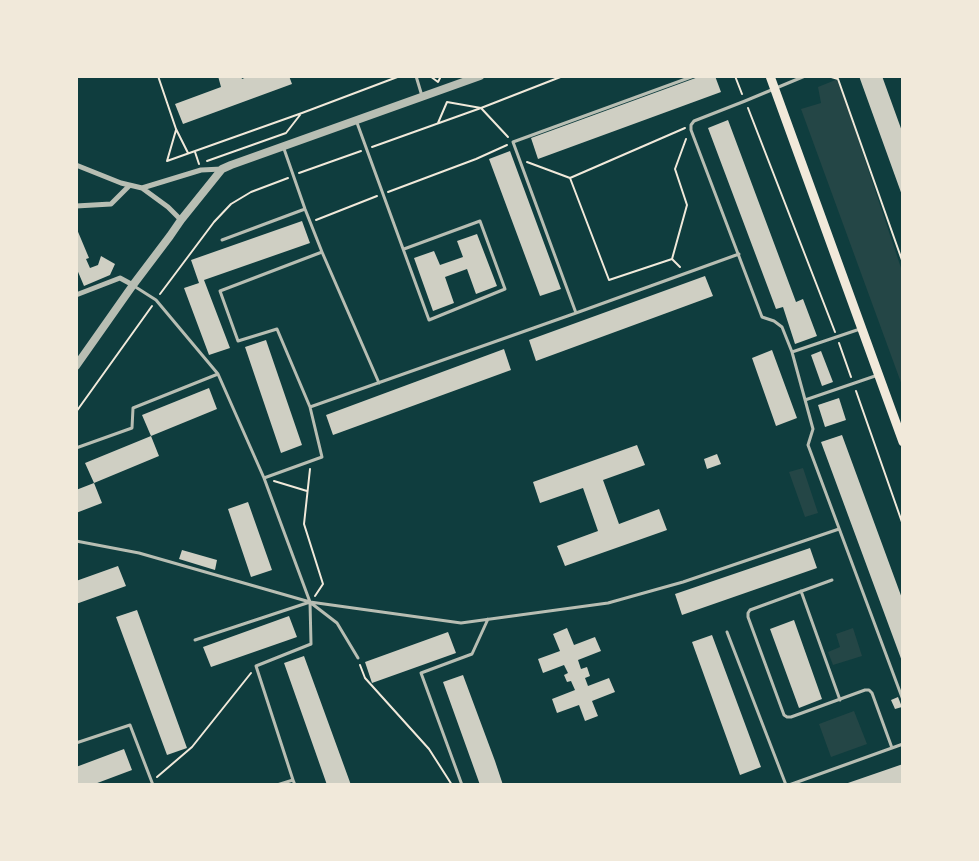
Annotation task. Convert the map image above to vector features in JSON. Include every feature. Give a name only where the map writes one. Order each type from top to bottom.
[{"type":"main road","points":[[770,76],[903,442]]},
{"type":"street","points":[[76,164],[129,186],[142,188],[201,170],[222,169],[480,76]]},
{"type":"street","points":[[76,366],[181,220],[222,169]]},
{"type":"street","points":[[76,206],[111,204],[129,186]]},
{"type":"street","points":[[142,188],[168,207],[181,220]]},
{"type":"street","points":[[76,295],[120,278],[133,285]]},
{"type":"lane","points":[[416,76],[422,96]]},
{"type":"lane","points":[[576,313],[513,142],[694,76]]},
{"type":"lane","points":[[805,76],[745,102],[694,120],[691,130],[762,317],[774,321],[782,327],[792,352],[813,429],[808,445],[903,700]]},
{"type":"lane","points":[[356,120],[429,320],[505,289],[480,221],[404,249]]},
{"type":"lane","points":[[283,146],[322,252],[378,383]]},
{"type":"lane","points":[[222,240],[305,209]]},
{"type":"lane","points":[[264,478],[322,457],[310,407],[277,329],[238,341],[220,291],[322,252]]},
{"type":"lane","points":[[310,407],[739,254]]},
{"type":"lane","points":[[133,285],[156,300],[218,374],[264,478],[310,602],[311,644],[256,666],[295,785]]},
{"type":"lane","points":[[792,352],[862,328]]},
{"type":"lane","points":[[76,448],[132,428],[133,408],[218,374]]},
{"type":"lane","points":[[805,400],[878,375]]},
{"type":"lane","points":[[76,541],[139,553],[310,602],[461,623],[608,603],[683,582],[840,529]]},
{"type":"lane","points":[[832,580],[750,610],[748,617],[784,715],[791,717],[869,690],[872,693],[892,748]]},
{"type":"lane","points":[[801,592],[840,700]]},
{"type":"lane","points":[[195,640],[310,602]]},
{"type":"lane","points":[[310,602],[337,623],[358,658]]},
{"type":"lane","points":[[462,785],[421,673],[472,654],[488,619]]},
{"type":"lane","points":[[727,632],[787,785],[903,744]]},
{"type":"lane","points":[[76,744],[130,725],[152,783]]},
{"type":"lane","points":[[277,785],[293,780]]},
{"type":"path","points":[[158,76],[176,129],[188,153]]},
{"type":"path","points":[[176,129],[167,161],[400,76]]},
{"type":"path","points":[[430,76],[438,82],[440,76]]},
{"type":"path","points":[[735,76],[837,337],[903,525]]},
{"type":"path","points":[[828,76],[838,79],[903,263]]},
{"type":"path","points":[[311,221],[513,142],[481,108],[447,102],[438,124]]},
{"type":"path","points":[[195,151],[199,164],[255,145],[286,133],[302,113]]},
{"type":"path","points":[[520,160],[570,178],[691,125]]},
{"type":"path","points":[[672,259],[687,205],[675,169],[691,125]]},
{"type":"path","points":[[570,178],[609,280],[672,259]]},
{"type":"path","points":[[672,259],[686,273]]},
{"type":"path","points":[[310,602],[323,584],[304,524],[311,461]]},
{"type":"path","points":[[264,478],[308,491]]},
{"type":"path","points":[[358,658],[365,678],[429,748],[452,785]]},
{"type":"path","points":[[152,783],[192,747],[256,666]]},
{"type":"shaded area","points":[[838,79],[903,274],[903,388],[801,109],[821,103],[818,87]]},
{"type":"shaded area","points":[[803,468],[818,513],[805,517],[789,472]]},
{"type":"shaded area","points":[[853,628],[862,656],[833,665],[828,652],[840,647],[836,634]]},
{"type":"shaded area","points":[[854,711],[867,744],[831,757],[819,724]]},
{"type":"building","points":[[218,76],[241,76],[242,79],[249,76],[289,76],[292,84],[183,124],[175,104],[221,87]]},
{"type":"building","points":[[701,76],[715,76],[721,92],[538,159],[531,138]]},
{"type":"building","points":[[859,76],[882,76],[903,134],[903,198]]},
{"type":"building","points":[[728,120],[796,302],[803,299],[817,336],[795,344],[783,307],[776,309],[708,128]]},
{"type":"building","points":[[510,151],[561,289],[540,296],[489,159]]},
{"type":"building","points":[[302,221],[310,243],[204,280],[230,348],[209,355],[184,288],[199,283],[191,260]]},
{"type":"building","points":[[76,227],[89,258],[86,259],[90,268],[98,265],[101,256],[115,264],[110,275],[84,286],[76,267]]},
{"type":"building","points":[[477,234],[497,286],[476,294],[467,269],[445,277],[454,303],[433,311],[414,258],[434,251],[440,265],[463,257],[457,241]]},
{"type":"building","points":[[705,276],[713,296],[536,361],[529,340]]},
{"type":"building","points":[[266,340],[302,445],[281,453],[245,347]]},
{"type":"building","points":[[504,349],[511,370],[333,435],[326,415]]},
{"type":"building","points":[[772,350],[797,418],[776,426],[752,358]]},
{"type":"building","points":[[821,351],[833,382],[822,386],[811,355]]},
{"type":"building","points":[[209,388],[217,409],[151,436],[142,415]]},
{"type":"building","points":[[839,398],[846,420],[825,427],[818,405]]},
{"type":"building","points":[[842,435],[903,601],[903,664],[821,442]]},
{"type":"building","points":[[151,436],[159,456],[94,483],[85,463]]},
{"type":"building","points":[[637,445],[645,465],[603,480],[619,524],[659,509],[667,530],[565,566],[557,546],[598,531],[583,488],[540,503],[533,482]]},
{"type":"building","points":[[717,454],[721,464],[707,469],[704,459]]},
{"type":"building","points":[[94,483],[102,503],[76,513],[76,490]]},
{"type":"building","points":[[248,502],[272,570],[251,577],[228,509]]},
{"type":"building","points":[[810,548],[817,568],[682,615],[675,594]]},
{"type":"building","points":[[182,550],[217,560],[215,570],[179,559]]},
{"type":"building","points":[[118,566],[126,586],[76,604],[76,581]]},
{"type":"building","points":[[137,610],[187,748],[167,755],[116,617]]},
{"type":"building","points":[[289,616],[297,637],[211,667],[203,647]]},
{"type":"building","points":[[794,620],[822,699],[799,708],[770,629]]},
{"type":"building","points":[[567,628],[574,645],[595,637],[601,651],[578,660],[581,669],[587,667],[590,676],[585,678],[588,686],[609,678],[615,692],[592,701],[598,716],[585,721],[579,705],[557,713],[552,699],[575,690],[571,681],[567,682],[564,675],[568,673],[564,665],[543,673],[538,659],[560,651],[553,634]]},
{"type":"building","points":[[448,632],[456,653],[372,683],[365,662]]},
{"type":"building","points":[[712,635],[761,767],[740,775],[692,642]]},
{"type":"building","points":[[304,656],[351,785],[327,785],[284,663]]},
{"type":"building","points":[[463,675],[503,785],[480,785],[443,682]]},
{"type":"building","points":[[898,697],[902,707],[895,709],[891,700]]},
{"type":"building","points":[[124,749],[132,770],[92,785],[76,785],[76,767]]},
{"type":"building","points":[[903,764],[903,785],[845,785],[845,784]]}]
